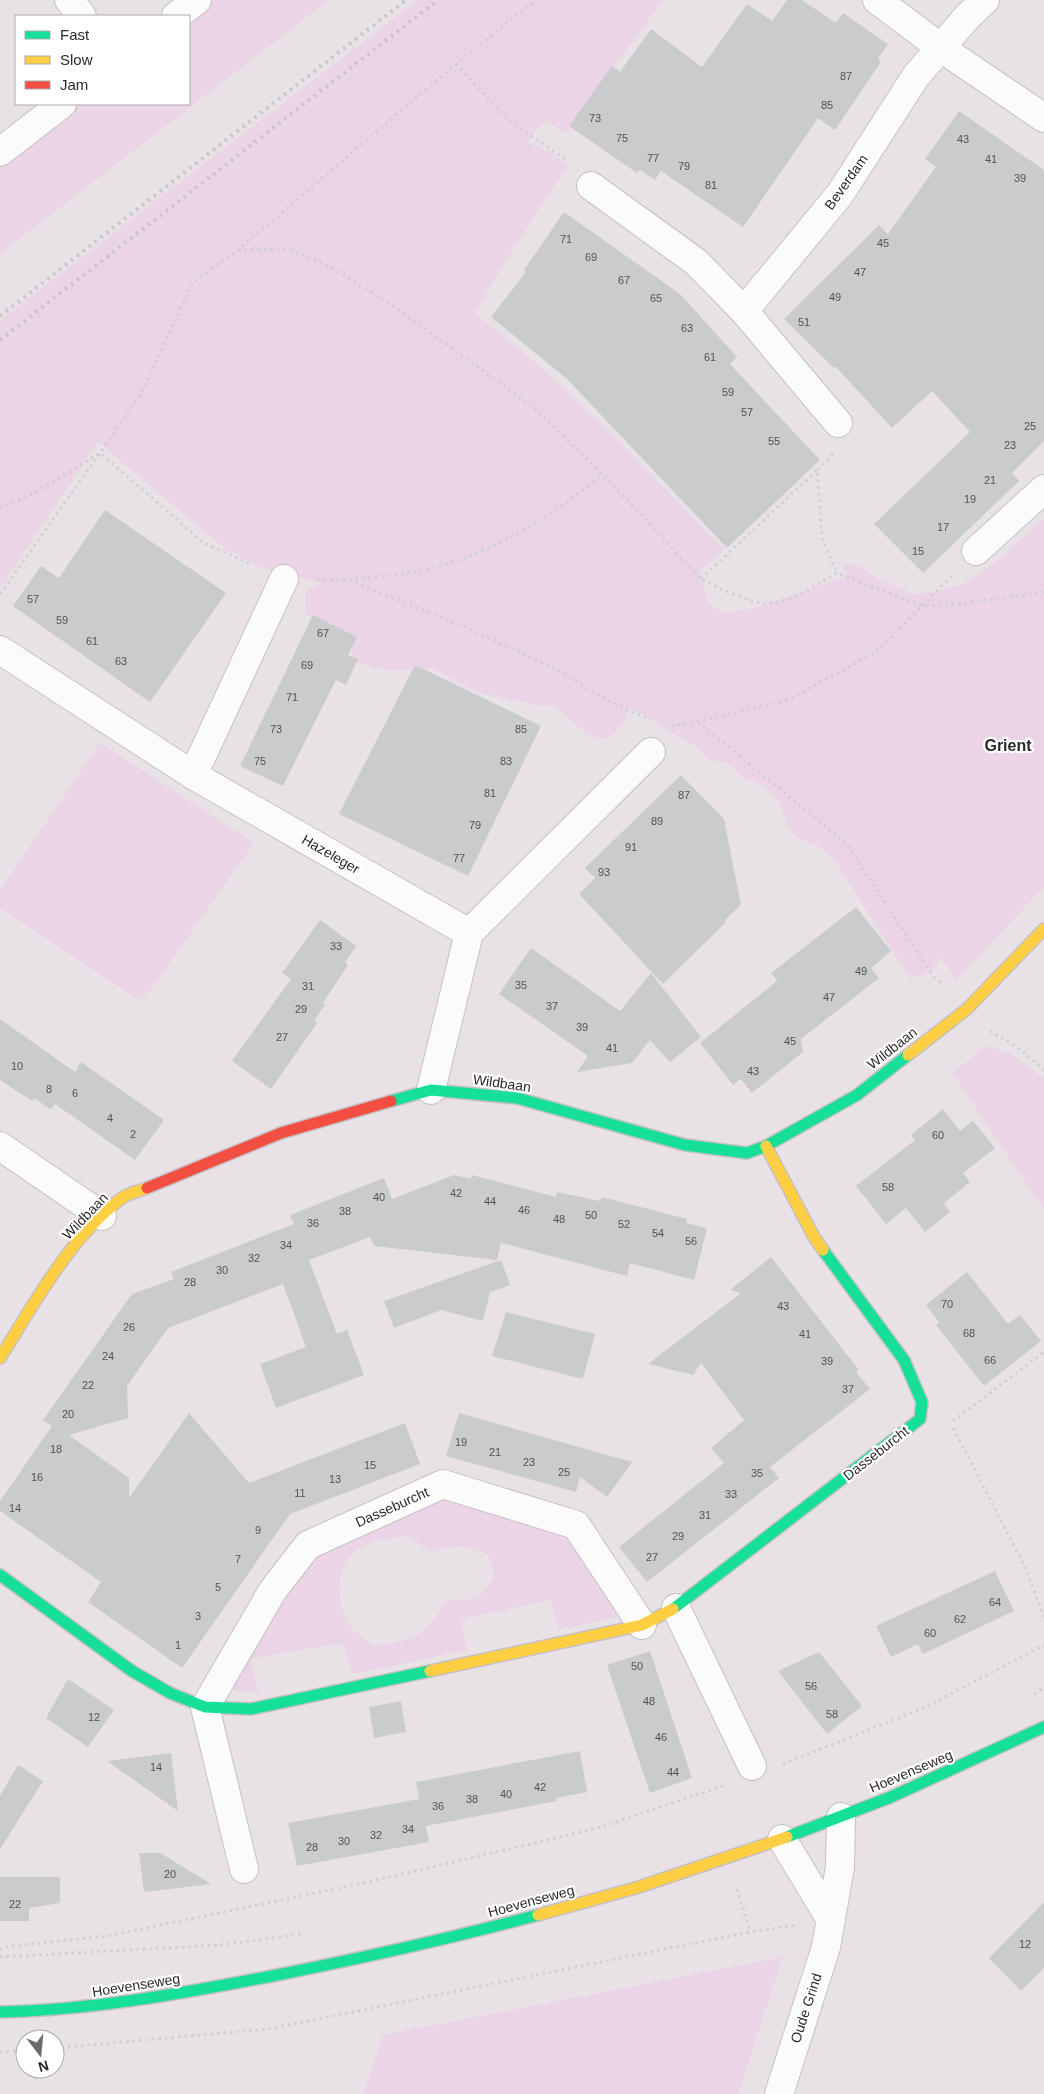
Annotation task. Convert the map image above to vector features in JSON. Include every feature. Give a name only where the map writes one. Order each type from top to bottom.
[{"type":"street","points":[[69,0],[81,15]]},
{"type":"street","points":[[177,15],[197,0]]},
{"type":"street","points":[[878,0],[941,48],[1044,118]]},
{"type":"street","name":"Beverdam","points":[[744,311],[840,194],[916,76],[985,0]]},
{"type":"street","points":[[0,152],[61,105]]},
{"type":"street","points":[[591,186],[696,262],[744,311],[838,423]]},
{"type":"street","points":[[976,552],[1044,489]]},
{"type":"street","points":[[193,775],[284,579]]},
{"type":"street","name":"Hazeleger","points":[[0,650],[193,775],[469,933]]},
{"type":"street","points":[[431,1090],[469,933],[651,752]]},
{"type":"street","name":"Wildbaan","points":[[0,1358],[57,1268],[102,1216],[124,1197],[281,1133],[431,1090],[517,1098],[685,1145],[747,1153],[766,1146],[857,1095],[967,1009],[1044,929]]},
{"type":"street","points":[[0,1146],[102,1216]]},
{"type":"street","name":"Dasseburcht","points":[[0,1575],[132,1671],[170,1694],[205,1707],[251,1709],[642,1625],[676,1608],[920,1419],[922,1402],[904,1360],[814,1237],[766,1146]]},
{"type":"street","name":"Dasseburcht","points":[[205,1707],[273,1590],[308,1545],[443,1484],[576,1526],[642,1625]]},
{"type":"street","points":[[676,1608],[754,1771]]},
{"type":"street","points":[[205,1707],[244,1869]]},
{"type":"street","name":"Hoevenseweg","points":[[0,2012],[70,2010],[111,2006],[225,1985],[403,1948],[601,1898],[782,1840],[929,1781],[1044,1727]]},
{"type":"street","name":"Oude Grind","points":[[779,2094],[826,1947],[840,1867],[841,1817]]},
{"type":"street","points":[[782,1840],[831,1920]]},
{"type":"path","points":[[0,594],[140,396],[194,282],[238,250],[456,64],[536,0]]},
{"type":"path","points":[[456,64],[508,120],[582,171],[591,186]]},
{"type":"path","points":[[238,250],[288,249],[331,267],[397,309],[533,407],[603,476],[700,579],[718,589],[766,603],[796,596],[838,573]]},
{"type":"path","points":[[700,579],[838,449],[838,423]]},
{"type":"path","points":[[0,508],[36,492],[100,453]]},
{"type":"path","points":[[100,453],[204,543],[284,579],[349,580],[412,572],[471,555],[545,519],[603,476]]},
{"type":"path","points":[[817,470],[822,538],[838,573],[923,606],[951,605],[1044,592]]},
{"type":"path","points":[[667,726],[697,722],[790,699],[876,652],[976,552]]},
{"type":"path","points":[[349,580],[467,628],[554,668],[607,700],[653,720]]},
{"type":"path","points":[[697,722],[846,843],[934,977],[991,1032],[1020,1049],[1044,1070]]},
{"type":"path","points":[[1044,1352],[950,1423],[1023,1563],[1044,1617]]},
{"type":"path","points":[[0,1950],[4,1947],[108,1936],[368,1882],[598,1828],[926,1708],[1044,1645]]},
{"type":"path","points":[[65,2047],[268,2029],[750,1932],[831,1920]]},
{"type":"path","points":[[0,1957],[220,1945],[304,1933]]},
{"type":"path","points":[[0,2052],[15,2051]]},
{"type":"shaded area","points":[[211,0],[329,0],[0,254],[0,166],[79,105],[190,105],[190,17]]},
{"type":"shaded area","points":[[418,0],[663,0],[566,133],[545,120],[526,143],[549,151],[568,167],[547,196],[474,313],[541,368],[604,426],[724,549],[707,566],[699,569],[708,603],[723,613],[755,608],[846,577],[843,564],[860,566],[881,581],[913,594],[933,592],[963,584],[995,563],[1044,518],[1044,887],[956,980],[941,957],[936,966],[929,972],[910,978],[833,858],[819,847],[795,837],[779,802],[762,784],[747,780],[727,763],[710,760],[693,745],[630,707],[614,734],[606,738],[598,738],[582,730],[555,705],[542,706],[476,692],[432,668],[389,671],[357,663],[352,652],[350,634],[306,615],[306,591],[321,583],[260,567],[226,549],[98,442],[0,589],[0,320]]},
{"type":"shaded area","points":[[100,743],[254,843],[149,992],[137,999],[0,908],[0,890]]},
{"type":"shaded area","points":[[986,1046],[1010,1053],[1044,1079],[1044,1210],[952,1073]]},
{"type":"shaded area","points":[[450,1496],[578,1536],[629,1614],[559,1630],[551,1600],[460,1619],[467,1650],[353,1674],[342,1643],[250,1659],[259,1692],[215,1690],[310,1549]],"holes":[[[407,1536],[432,1552],[456,1547],[475,1549],[490,1557],[494,1576],[485,1590],[476,1597],[464,1600],[447,1600],[431,1622],[418,1635],[401,1641],[374,1646],[353,1629],[343,1612],[339,1591],[342,1571],[346,1562],[358,1549],[371,1543]]]},
{"type":"shaded area","points":[[783,1957],[738,2094],[363,2094],[383,2035]]},
{"type":"building","points":[[787,0],[802,0],[836,23],[843,13],[888,44],[878,59],[881,62],[835,130],[818,118],[743,227],[661,171],[655,180],[640,170],[637,173],[569,126],[612,66],[620,72],[651,29],[702,67],[747,4],[772,21]]},
{"type":"building","points":[[959,111],[1044,170],[1044,441],[1012,473],[1019,481],[923,573],[874,524],[970,432],[932,391],[892,428],[836,367],[834,368],[784,319],[879,225],[888,234],[936,167],[925,159]]},
{"type":"building","points":[[564,212],[680,294],[737,357],[730,364],[820,460],[727,548],[567,379],[491,317],[526,272],[524,270]]},
{"type":"building","points":[[105,510],[226,593],[150,702],[13,606],[41,566],[59,578]]},
{"type":"building","points":[[313,615],[357,637],[348,655],[358,659],[346,685],[336,680],[283,786],[240,766]]},
{"type":"building","points":[[415,665],[541,726],[468,876],[339,814]]},
{"type":"building","points":[[681,775],[724,819],[741,905],[663,984],[579,894],[595,878],[585,868]]},
{"type":"building","points":[[856,907],[891,951],[871,968],[879,978],[801,1039],[803,1052],[752,1093],[741,1079],[733,1085],[700,1043],[777,981],[771,973]]},
{"type":"building","points":[[320,920],[356,946],[345,962],[348,965],[323,1003],[325,1004],[314,1021],[317,1023],[271,1089],[232,1061],[291,979],[282,973]]},
{"type":"building","points":[[531,948],[620,1011],[651,973],[701,1037],[670,1062],[650,1040],[632,1063],[577,1072],[588,1056],[499,994]]},
{"type":"building","points":[[0,1019],[75,1072],[81,1062],[164,1120],[135,1160],[55,1104],[50,1109],[34,1098],[32,1101],[0,1080]]},
{"type":"building","points":[[943,1109],[960,1131],[973,1121],[995,1148],[963,1173],[970,1182],[944,1203],[950,1212],[925,1232],[906,1208],[886,1224],[856,1186],[915,1140],[911,1135]]},
{"type":"building","points":[[454,1175],[471,1179],[472,1175],[556,1197],[557,1192],[600,1201],[602,1197],[687,1219],[686,1223],[707,1228],[694,1280],[630,1263],[627,1276],[501,1243],[497,1260],[374,1246],[370,1237],[309,1260],[337,1334],[347,1330],[364,1375],[276,1408],[260,1364],[306,1347],[283,1284],[168,1328],[127,1386],[128,1418],[69,1435],[129,1478],[129,1498],[189,1413],[249,1483],[405,1423],[420,1464],[290,1514],[182,1668],[88,1602],[101,1582],[0,1511],[0,1501],[52,1426],[43,1420],[132,1294],[174,1279],[171,1272],[294,1224],[290,1215],[384,1178],[392,1199]]},
{"type":"building","points":[[771,1257],[859,1370],[856,1372],[870,1389],[770,1467],[779,1478],[647,1582],[619,1547],[724,1463],[711,1448],[744,1420],[701,1363],[693,1375],[648,1364],[741,1293],[730,1290]]},
{"type":"building","points":[[501,1260],[510,1285],[490,1292],[483,1321],[441,1310],[394,1328],[384,1301]]},
{"type":"building","points":[[967,1272],[1008,1324],[1020,1315],[1041,1341],[984,1386],[936,1325],[939,1322],[926,1305]]},
{"type":"building","points":[[506,1312],[595,1334],[583,1379],[492,1356]]},
{"type":"building","points":[[459,1413],[632,1462],[607,1497],[580,1477],[576,1492],[446,1456]]},
{"type":"building","points":[[995,1571],[1014,1611],[923,1654],[918,1644],[891,1657],[876,1626]]},
{"type":"building","points":[[650,1651],[692,1778],[650,1793],[607,1665]]},
{"type":"building","points":[[819,1652],[862,1706],[827,1734],[778,1671]]},
{"type":"building","points":[[68,1679],[114,1710],[88,1747],[46,1718]]},
{"type":"building","points":[[401,1701],[406,1732],[374,1738],[369,1707]]},
{"type":"building","points":[[580,1751],[587,1792],[556,1798],[557,1801],[426,1826],[429,1842],[297,1866],[288,1823],[419,1799],[416,1782]]},
{"type":"building","points":[[171,1753],[178,1811],[107,1761]]},
{"type":"building","points":[[18,1765],[43,1781],[0,1849],[0,1796]]},
{"type":"building","points":[[139,1853],[160,1853],[211,1884],[144,1892]]},
{"type":"building","points":[[0,1877],[60,1877],[60,1903],[29,1908],[29,1921],[0,1921]]},
{"type":"building","points":[[1044,1902],[1044,1968],[1021,1991],[989,1958]]},
{"type":"railway","points":[[0,316],[406,0]]},
{"type":"railway","points":[[0,340],[438,0]]},
{"type":"traffic: fast","points":[[391,1101],[431,1090],[517,1098],[685,1145],[747,1153],[766,1146],[857,1095],[908,1055]]},
{"type":"traffic: fast","points":[[673,1609],[920,1419],[922,1402],[904,1360],[823,1250]]},
{"type":"traffic: fast","points":[[0,1575],[132,1671],[170,1693],[205,1707],[251,1709],[430,1671]]},
{"type":"traffic: fast","points":[[787,1837],[891,1797],[1044,1727]]},
{"type":"traffic: fast","points":[[0,2012],[101,2005],[201,1989],[369,1956],[538,1915]]},
{"type":"traffic: slow","points":[[908,1055],[967,1009],[1044,929]]},
{"type":"traffic: slow","points":[[766,1146],[814,1237],[823,1250]]},
{"type":"traffic: slow","points":[[0,1358],[54,1272],[86,1232],[122,1198],[147,1188]]},
{"type":"traffic: slow","points":[[430,1671],[642,1625],[673,1609]]},
{"type":"traffic: slow","points":[[538,1915],[639,1887],[787,1837]]},
{"type":"traffic: jam","points":[[147,1188],[281,1133],[391,1101]]},
{"type":"district","name":"Grient","points":[[1008,745]]}]
